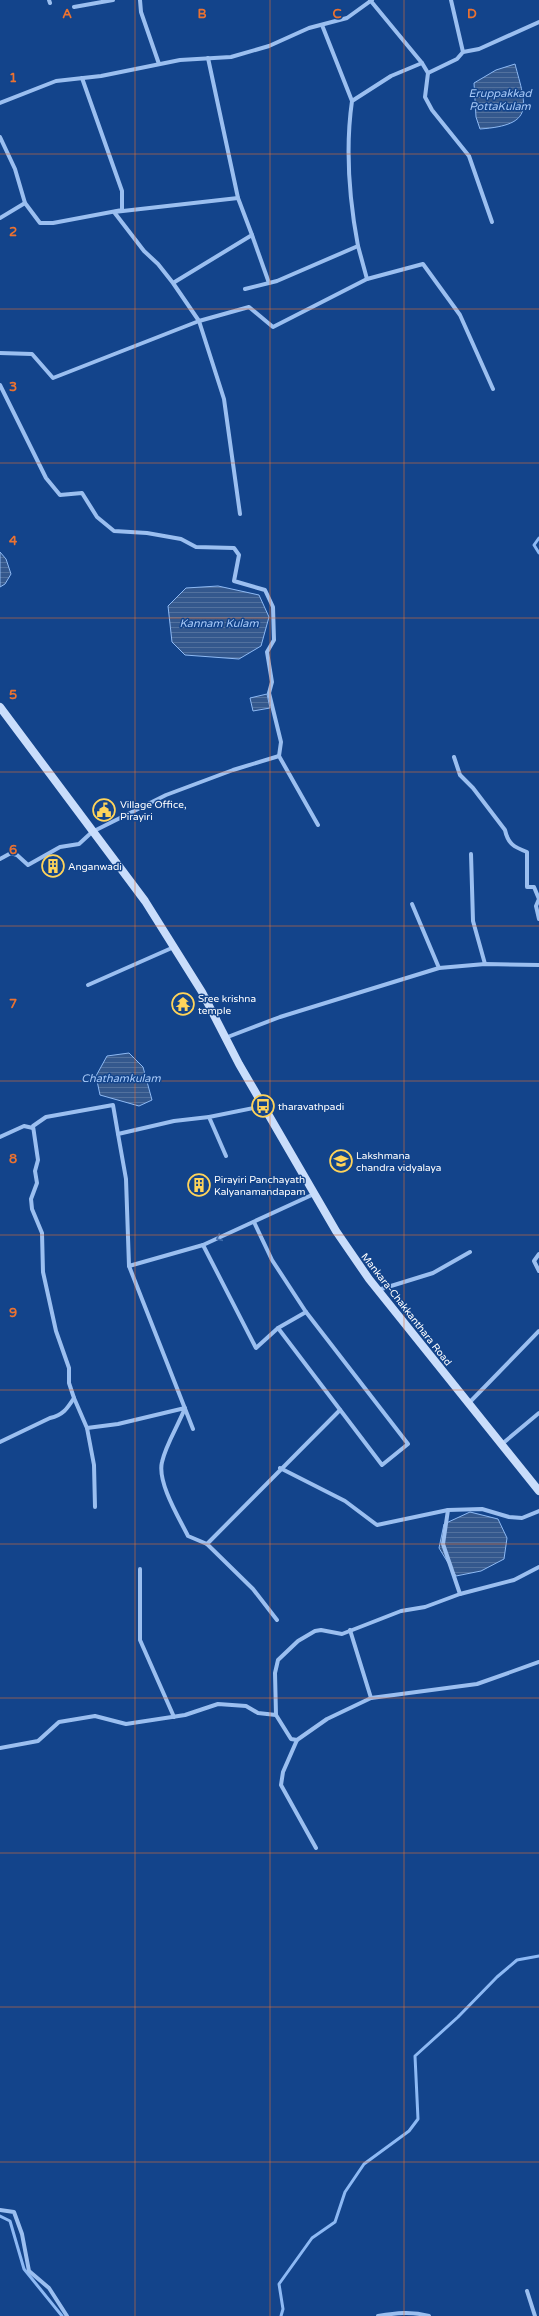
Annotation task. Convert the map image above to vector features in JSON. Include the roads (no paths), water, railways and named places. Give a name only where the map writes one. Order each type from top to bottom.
[{"type":"main road","name":"Mankara-Chakkanthara Road","points":[[0,707],[145,901],[202,992],[225,1038],[263,1106],[336,1231],[378,1290],[539,1491]]},
{"type":"street","points":[[74,7],[113,0]]},
{"type":"street","points":[[140,0],[141,12],[159,64]]},
{"type":"street","points":[[452,0],[464,52]]},
{"type":"street","points":[[0,103],[56,81],[82,78],[180,60],[232,57],[262,48],[322,25],[347,18],[371,1],[422,63],[428,73],[425,97],[432,110],[468,156],[492,222]]},
{"type":"street","points":[[428,73],[457,59],[464,52],[479,48],[539,22]]},
{"type":"street","points":[[322,25],[352,101],[348,163],[350,205],[358,246],[367,279]]},
{"type":"street","points":[[208,58],[238,198],[269,283]]},
{"type":"street","points":[[352,101],[391,76],[422,63]]},
{"type":"street","points":[[82,78],[122,191],[122,210],[114,212]]},
{"type":"street","points":[[0,137],[15,169],[24,203],[40,223],[52,223],[114,212],[238,198]]},
{"type":"street","points":[[0,218],[24,203]]},
{"type":"street","points":[[114,212],[144,251],[158,264],[173,283],[199,321],[224,400],[240,514]]},
{"type":"street","points":[[173,283],[252,235]]},
{"type":"street","points":[[245,289],[269,283],[358,246]]},
{"type":"street","points":[[0,353],[32,354],[53,378],[199,321],[249,307],[273,328],[367,279],[423,264],[460,314],[493,389]]},
{"type":"street","points":[[0,385],[46,478],[60,495],[82,493],[97,517],[114,531],[147,533],[181,539],[196,547],[234,548],[239,555],[234,581],[265,590],[273,607],[274,640],[267,652],[272,682],[269,693],[281,742],[279,756],[318,825]]},
{"type":"street","points":[[0,859],[11,853],[17,855],[28,865],[60,847],[79,844],[92,832],[166,796],[233,770],[279,756]]},
{"type":"street","points":[[454,757],[460,775],[473,788],[505,830],[506,838],[513,847],[526,852],[527,887],[534,887],[539,899],[536,906],[539,919]]},
{"type":"street","points":[[471,854],[473,921],[485,964]]},
{"type":"street","points":[[412,904],[439,968]]},
{"type":"street","points":[[88,985],[174,947]]},
{"type":"street","points":[[225,1038],[280,1017],[439,968],[485,964],[539,965]]},
{"type":"street","points":[[95,1507],[94,1465],[87,1428],[69,1383],[69,1368],[56,1331],[43,1272],[42,1233],[32,1209],[31,1199],[37,1183],[35,1171],[38,1160],[33,1128],[37,1122],[46,1118],[113,1105],[126,1179],[129,1266],[193,1428]]},
{"type":"street","points":[[118,1134],[174,1121],[209,1117],[263,1106]]},
{"type":"street","points":[[209,1117],[226,1156]]},
{"type":"street","points":[[0,1137],[24,1126],[33,1128]]},
{"type":"street","points":[[129,1266],[203,1245],[315,1194]]},
{"type":"street","points":[[254,1222],[272,1260],[306,1312],[408,1444],[382,1465],[278,1328]]},
{"type":"street","points":[[203,1245],[256,1348],[278,1328],[306,1312]]},
{"type":"street","points":[[378,1290],[434,1273],[470,1252]]},
{"type":"street","points":[[539,1254],[534,1261],[539,1271]]},
{"type":"street","points":[[468,1404],[539,1331]]},
{"type":"street","points":[[0,1442],[50,1418],[58,1416],[66,1411],[74,1398]]},
{"type":"street","points":[[87,1428],[118,1424],[185,1408]]},
{"type":"street","points":[[185,1408],[162,1462],[161,1475],[174,1509],[188,1536],[207,1544],[252,1589],[277,1620]]},
{"type":"street","points":[[207,1544],[280,1468],[340,1410]]},
{"type":"street","points":[[501,1444],[539,1413]]},
{"type":"street","points":[[280,1468],[345,1501],[377,1525],[448,1510],[482,1508],[509,1517],[522,1518],[539,1510]]},
{"type":"street","points":[[448,1510],[444,1544],[460,1594]]},
{"type":"street","points":[[296,1740],[291,1739],[276,1715],[275,1673],[278,1660],[298,1642],[315,1631],[322,1630],[342,1634],[401,1611],[425,1607],[460,1594],[514,1580],[539,1567]]},
{"type":"street","points":[[140,1569],[140,1640],[174,1717]]},
{"type":"street","points":[[350,1630],[371,1698]]},
{"type":"street","points":[[316,1848],[281,1785],[283,1772],[296,1740],[327,1719],[371,1698],[478,1684],[539,1662]]},
{"type":"street","points":[[0,1748],[38,1741],[59,1722],[95,1716],[126,1724],[174,1717],[218,1704],[246,1706],[258,1713],[276,1715]]},
{"type":"street","points":[[0,2210],[14,2212],[22,2234],[29,2271],[49,2288],[67,2316]]},
{"type":"street","points":[[527,2291],[535,2316]]},
{"type":"street","points":[[378,2316],[396,2312],[416,2312],[428,2316]]},
{"type":"water","name":"Eruppakkad PottaKulam","points":[[515,64],[524,102],[523,111],[519,118],[511,123],[498,127],[480,129],[476,117],[474,83],[496,70]]},
{"type":"water","points":[[0,552],[6,559],[11,574],[5,584],[0,587]]},
{"type":"water","name":"Kannam Kulam","points":[[218,586],[259,595],[269,617],[261,646],[239,659],[185,655],[172,642],[168,606],[186,588]]},
{"type":"water","points":[[267,694],[270,708],[253,711],[250,698]]},
{"type":"water","name":"Chathamkulam","points":[[129,1053],[143,1067],[152,1100],[139,1106],[100,1095],[96,1076],[107,1056]]},
{"type":"water","points":[[470,1512],[498,1519],[507,1538],[504,1559],[481,1571],[456,1576],[439,1548],[444,1524]]},
{"type":"waterway","points":[[539,538],[534,545],[539,553]]},
{"type":"waterway","points":[[281,2316],[283,2309],[279,2284],[312,2238],[335,2222],[345,2192],[364,2164],[409,2131],[418,2119],[415,2056],[458,2017],[497,1977],[517,1960],[539,1956]]},
{"type":"waterway","points":[[0,2216],[10,2221],[24,2269],[62,2316]]},
{"type":"place","name":"Village Office, Pirayiri","points":[[104,810]]},
{"type":"place","name":"Anganwadi","points":[[53,866]]},
{"type":"place","name":"Sree krishna temple","points":[[183,1004]]},
{"type":"place","name":"tharavathpadi","points":[[263,1106]]},
{"type":"place","name":"Lakshmana chandra vidyalaya","points":[[341,1161]]},
{"type":"place","name":"Pirayiri Panchayath Kalyanamandapam","points":[[199,1185]]}]
